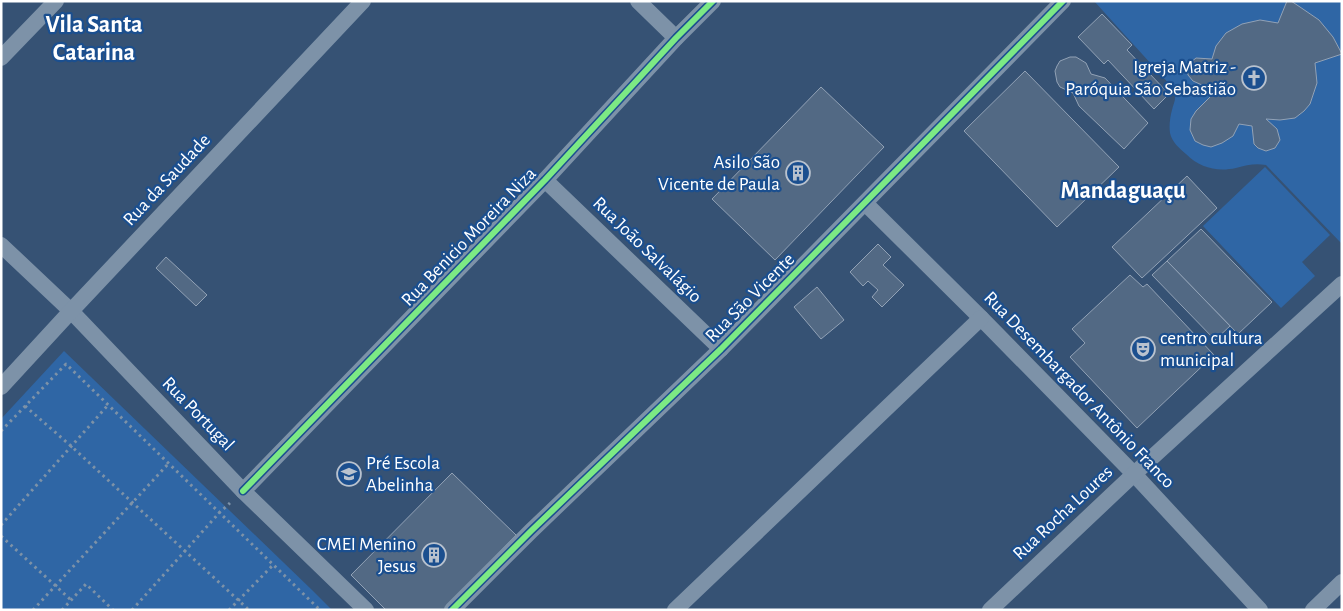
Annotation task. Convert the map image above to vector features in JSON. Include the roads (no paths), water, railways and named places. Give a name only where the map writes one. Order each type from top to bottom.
[{"type":"street","points":[[1,58],[56,1]]},
{"type":"street","name":"Rua da Saudade","points":[[1,387],[363,1]]},
{"type":"street","points":[[638,1],[676,38]]},
{"type":"street","name":"Rua Benicio Moreira Niza","points":[[243,490],[545,180],[676,38],[713,1]]},
{"type":"street","name":"Rua São Vicente","points":[[452,610],[531,531],[722,349],[1063,1]]},
{"type":"street","name":"Rua João Salvalágio","points":[[545,180],[722,349]]},
{"type":"street","name":"Rua Desembargador Antônio Franco","points":[[865,203],[1134,474],[1260,610]]},
{"type":"street","name":"Rua Portugal","points":[[1,245],[71,311],[243,490],[366,610]]},
{"type":"street","name":"Rua Rocha Loures","points":[[990,610],[1134,474],[1342,284]]},
{"type":"street","points":[[674,610],[981,318]]},
{"type":"street","points":[[1313,610],[1342,582]]},
{"type":"place","name":"Igreja Matriz - Paróquia São Sebastião","points":[[1254,78]]},
{"type":"place","name":"Asilo São Vicente de Paula","points":[[798,173]]},
{"type":"place","name":"centro cultura municipal","points":[[1143,349]]},
{"type":"place","name":"Pré Escola Abelinha","points":[[349,474]]},
{"type":"place","name":"CMEI Menino Jesus","points":[[434,555]]},
{"type":"district","name":"Vila Santa Catarina","points":[[94,39]]},
{"type":"district","name":"Mandaguaçu","points":[[1123,191]]}]
